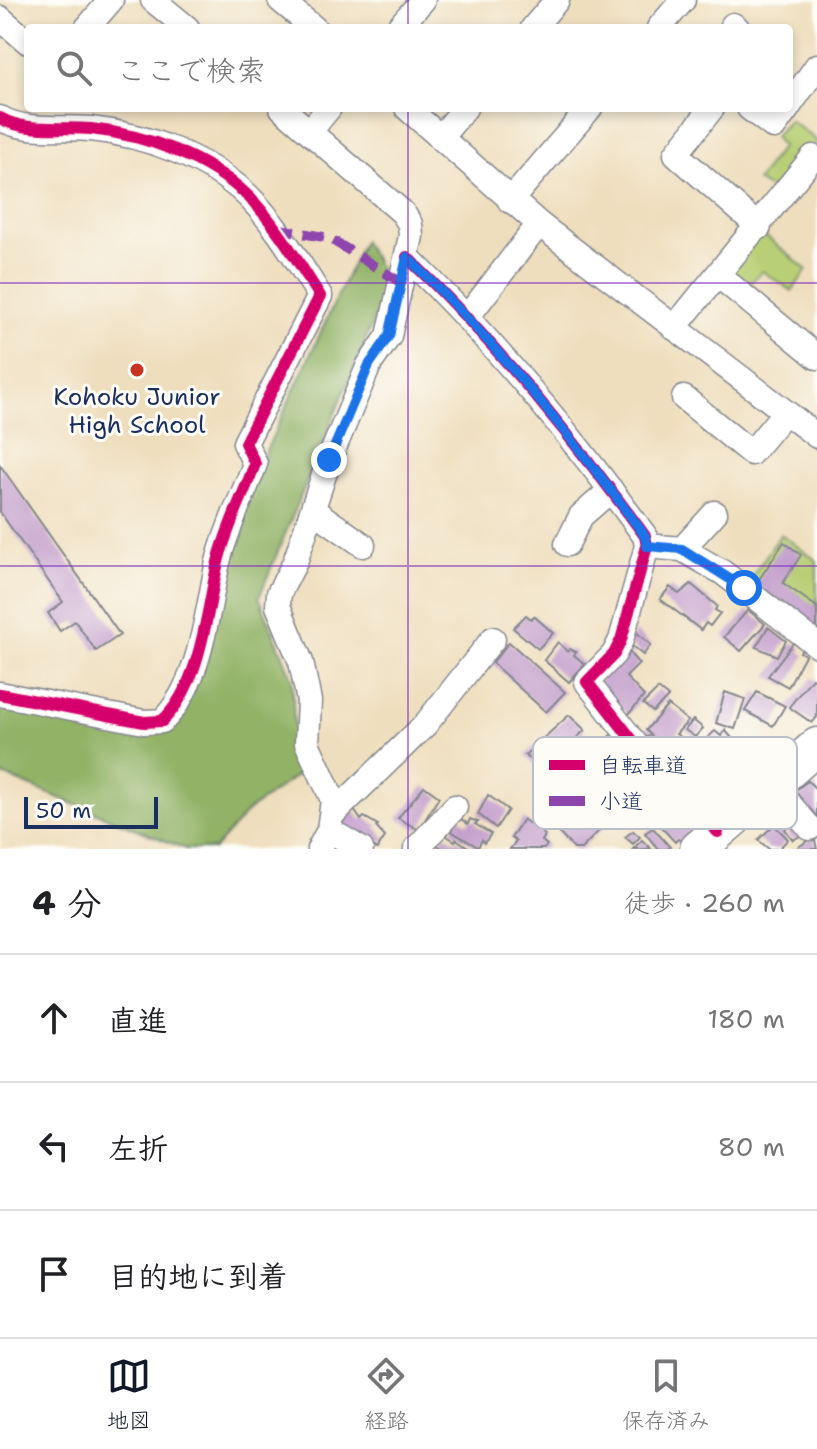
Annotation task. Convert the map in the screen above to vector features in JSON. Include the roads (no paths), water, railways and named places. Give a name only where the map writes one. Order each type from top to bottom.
[{"type":"highway","points":[[797,764],[817,746]]},
{"type":"street","points":[[90,24],[111,0]]},
{"type":"street","points":[[153,0],[182,24]]},
{"type":"street","points":[[402,24],[423,0]]},
{"type":"street","points":[[536,24],[557,0]]},
{"type":"street","points":[[662,24],[683,0]]},
{"type":"street","points":[[285,1],[310,24]]},
{"type":"street","points":[[0,18],[24,39]]},
{"type":"street","points":[[793,100],[817,66]]},
{"type":"street","points":[[287,112],[403,213],[410,224],[407,257],[389,336],[369,365],[329,460],[295,562],[279,593],[278,606],[301,662],[309,701],[307,743],[333,800],[327,831]]},
{"type":"street","points":[[310,131],[326,112]]},
{"type":"street","points":[[411,112],[510,201],[817,436]]},
{"type":"street","points":[[440,138],[462,112]]},
{"type":"street","points":[[510,201],[587,112]]},
{"type":"street","points":[[709,112],[676,154],[759,227]]},
{"type":"street","points":[[754,112],[774,127],[784,112]]},
{"type":"street","points":[[0,118],[46,128],[133,135],[183,154],[248,196],[275,228],[320,296],[245,443],[255,464],[218,559],[205,637],[173,712],[162,721],[144,722],[0,694]]},
{"type":"street","points":[[674,328],[813,157]]},
{"type":"street","points":[[468,316],[539,224]]},
{"type":"street","points":[[407,257],[468,316],[572,436],[645,536],[647,546],[621,640],[614,654],[587,682],[630,737]]},
{"type":"street","points":[[718,275],[817,357]]},
{"type":"street","points":[[684,398],[751,453],[785,412]]},
{"type":"street","points":[[567,544],[581,516],[611,490]]},
{"type":"street","points":[[313,510],[363,545]]},
{"type":"street","points":[[682,549],[715,513]]},
{"type":"street","points":[[647,546],[682,549],[722,572],[817,645]]},
{"type":"street","points":[[327,831],[425,725],[493,639]]},
{"type":"street","points":[[416,849],[455,806]]},
{"type":"street","points":[[797,813],[810,828]]},
{"type":"street","points":[[327,831],[361,849]]},
{"type":"place","name":"Kohoku Junior High School","points":[[137,370]]}]
